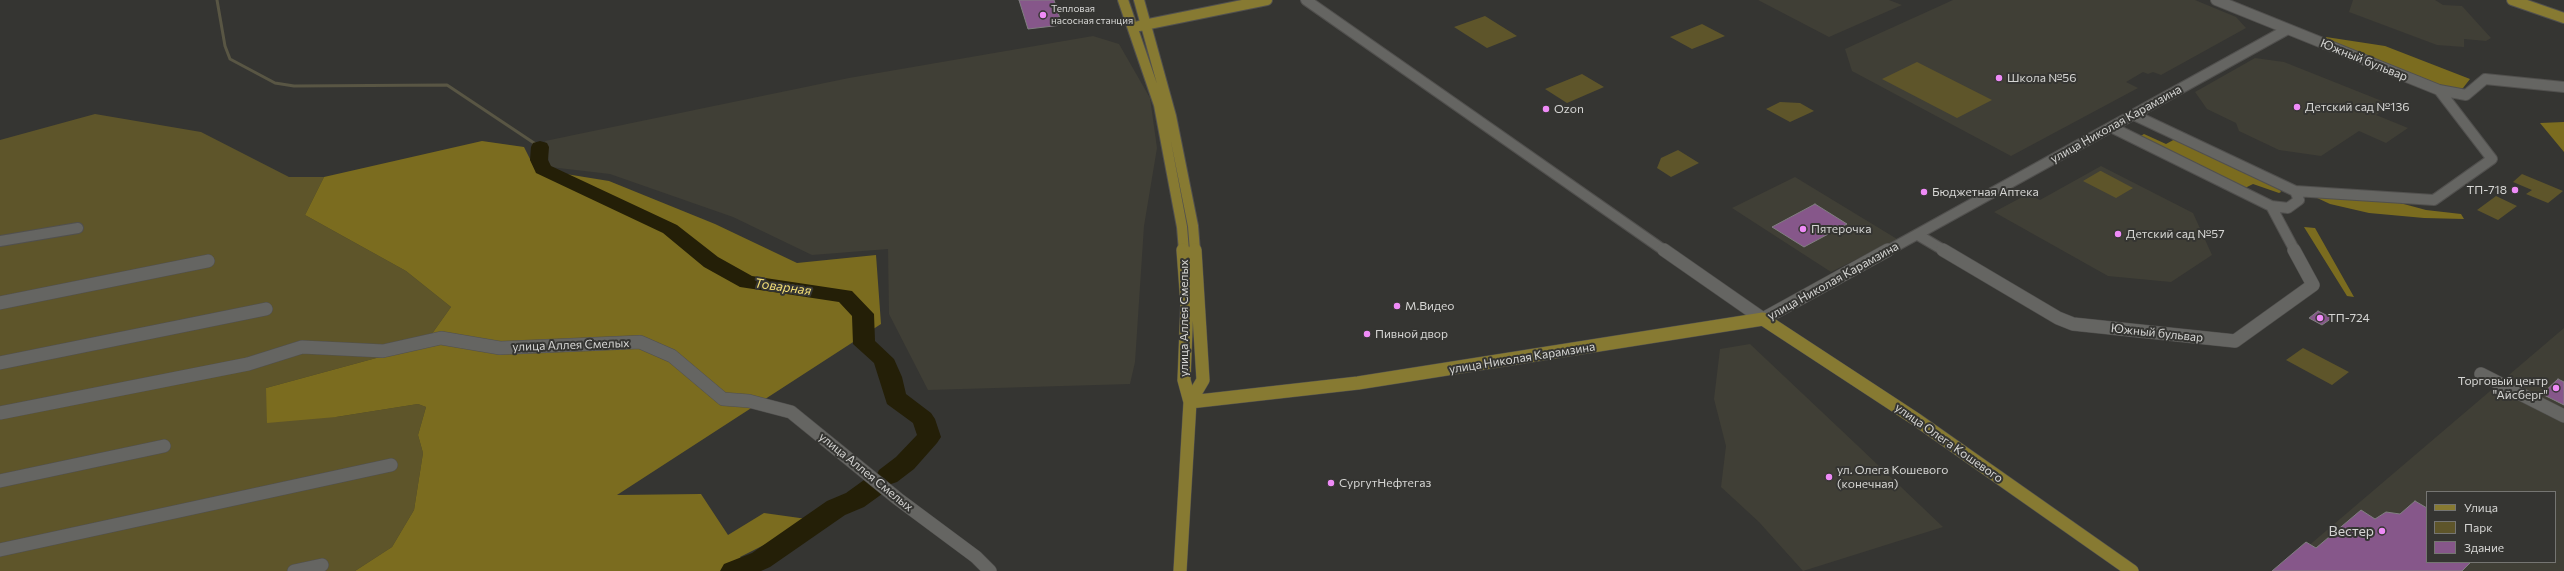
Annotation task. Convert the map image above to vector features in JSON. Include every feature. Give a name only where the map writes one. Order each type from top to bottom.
[{"type":"main road","name":"улица Аллея Смелых","points":[[1123,0],[1159,105],[1179,211],[1186,277],[1184,380],[1190,402],[1180,571]]},
{"type":"main road","points":[[1139,0],[1176,138],[1193,226],[1203,380],[1190,402]]},
{"type":"main road","points":[[1131,24],[1230,0]]},
{"type":"main road","points":[[1145,21],[1267,0]]},
{"type":"main road","points":[[2512,0],[2564,18]]},
{"type":"main road","name":"улица Николая Карамзина","points":[[1190,402],[1358,383],[1763,319]]},
{"type":"main road","name":"улица Олега Кошевого","points":[[1763,319],[1917,420],[2132,571]]},
{"type":"street","points":[[1306,0],[1763,319]]},
{"type":"street","points":[[2216,0],[2230,2],[2288,29]]},
{"type":"street","name":"улица Николая Карамзина","points":[[1763,319],[1918,235],[2288,29]]},
{"type":"street","name":"Южный бульвар","points":[[2288,29],[2440,90],[2466,94],[2485,79],[2564,87]]},
{"type":"street","points":[[2134,115],[2295,191],[2434,200],[2492,159],[2440,90]]},
{"type":"street","points":[[2110,127],[2271,206],[2288,208],[2299,200],[2295,191]]},
{"type":"street","name":"Южный бульвар","points":[[1918,235],[2058,318],[2073,324],[2235,341],[2312,285],[2271,206]]},
{"type":"street","points":[[0,241],[78,228]]},
{"type":"street","points":[[0,303],[208,261]]},
{"type":"street","points":[[0,363],[266,309]]},
{"type":"street","name":"улица Аллея Смелых","points":[[0,413],[248,364],[302,347],[383,351],[441,338],[500,348],[640,342],[672,356],[723,399],[749,401],[791,412],[898,499],[976,557],[990,571]]},
{"type":"street","points":[[2481,374],[2564,416]]},
{"type":"street","points":[[0,481],[164,446]]},
{"type":"street","points":[[0,550],[391,465]]},
{"type":"street","points":[[294,571],[322,565]]},
{"type":"shaded area","points":[[1758,0],[1889,0],[1902,5],[1829,37]]},
{"type":"shaded area","name":"Школа №56","points":[[1953,0],[2195,0],[2236,17],[2246,28],[2161,75],[2153,72],[2148,74],[2143,72],[2126,82],[2138,88],[2011,156],[1852,71],[1845,49]]},
{"type":"shaded area","points":[[2353,0],[2435,0],[2443,5],[2462,6],[2491,38],[2486,41],[2464,39],[2464,47],[2437,45],[2349,12]]},
{"type":"shaded area","points":[[1093,36],[1119,44],[1150,98],[1157,148],[1144,226],[1135,362],[1130,384],[928,390],[889,314],[888,249],[812,255],[733,217],[610,174],[550,167],[545,141],[849,78]]},
{"type":"shaded area","points":[[2326,37],[2385,46],[2470,79],[2463,88],[2448,89],[2327,42]]},
{"type":"shaded area","name":"Детский сад №136","points":[[2255,58],[2284,62],[2392,105],[2376,115],[2408,128],[2386,143],[2359,131],[2321,156],[2279,150],[2239,131],[2236,123],[2207,109],[2195,92]]},
{"type":"shaded area","points":[[2564,122],[2564,152],[2540,123]]},
{"type":"shaded area","points":[[2144,134],[2166,144],[2177,138],[2279,188],[2281,192],[2279,193],[2253,184],[2245,188],[2137,138]]},
{"type":"shaded area","points":[[482,141],[524,147],[535,169],[609,181],[715,224],[797,263],[876,255],[881,324],[617,495],[701,494],[728,535],[764,513],[814,520],[740,557],[752,571],[355,571],[392,547],[414,510],[423,453],[418,435],[426,407],[418,404],[336,417],[267,423],[266,388],[424,345],[451,307],[406,271],[305,215],[324,177]]},
{"type":"shaded area","name":"Детский сад №57","points":[[2101,166],[2193,213],[2212,255],[2171,282],[2108,276],[1994,212],[2028,194],[2040,200]]},
{"type":"shaded area","points":[[1795,177],[1897,239],[1831,272],[1732,208]]},
{"type":"shaded area","points":[[2313,196],[2389,200],[2426,210],[2461,214],[2464,219],[2424,218],[2369,213],[2330,204]]},
{"type":"shaded area","points":[[2304,227],[2315,228],[2354,297],[2347,296]]},
{"type":"shaded area","points":[[2564,328],[2564,571],[2279,571]]},
{"type":"shaded area","points":[[1750,344],[1943,527],[1803,571],[1759,522],[1721,487],[1726,446],[1714,399],[1720,349]]},
{"type":"green space","points":[[1485,16],[1517,36],[1487,48],[1454,27]]},
{"type":"green space","points":[[1702,24],[1725,36],[1692,49],[1670,37]]},
{"type":"green space","points":[[1917,62],[1992,100],[1957,118],[1882,79]]},
{"type":"green space","points":[[1582,74],[1604,87],[1567,103],[1545,89]]},
{"type":"green space","points":[[1780,102],[1800,103],[1814,111],[1790,122],[1766,109]]},
{"type":"green space","points":[[95,114],[201,132],[289,177],[324,177],[305,215],[406,271],[451,307],[424,345],[266,388],[336,417],[418,404],[426,407],[418,435],[423,453],[414,510],[392,547],[355,571],[0,571],[0,140]]},
{"type":"green space","points":[[1678,150],[1699,163],[1671,177],[1657,168],[1661,158]]},
{"type":"green space","points":[[2100,171],[2133,188],[2116,198],[2083,181]]},
{"type":"green space","points":[[2522,174],[2563,191],[2548,203],[2526,194],[2532,190],[2513,182]]},
{"type":"green space","points":[[2496,196],[2517,206],[2498,220],[2477,210]]},
{"type":"green space","points":[[2303,348],[2349,372],[2332,385],[2286,360]]},
{"type":"building","name":"Тепловая насосная станция","points":[[1019,0],[1054,0],[1062,25],[1028,29]]},
{"type":"building","points":[[1815,204],[1847,224],[1804,247],[1772,227]]},
{"type":"building","name":"ТП-724","points":[[2318,311],[2332,318],[2322,325],[2309,318]]},
{"type":"building","name":"Торговый центр \"Айсберг\"","points":[[2558,379],[2564,382],[2564,405],[2542,394]]},
{"type":"building","name":"Вестер","points":[[2415,501],[2426,507],[2426,563],[2470,563],[2462,571],[2272,571],[2306,542],[2316,548],[2361,510],[2375,519],[2386,512],[2400,514]]},
{"type":"waterway","points":[[217,0],[225,46],[230,59],[275,83],[294,86],[447,85],[540,147]]},
{"type":"waterway","name":"Товарная","points":[[540,147],[539,160],[543,169],[670,229],[691,244],[711,262],[747,282],[845,296],[863,314],[864,344],[883,359],[891,377],[895,398],[923,419],[929,437],[905,463],[888,476]]},
{"type":"waterway","name":"Товарная","points":[[733,571],[761,560],[836,508],[855,500],[873,487]]},
{"type":"place","name":"Тепловая насосная станция","points":[[1043,15]]},
{"type":"place","name":"Школа №56","points":[[1999,78]]},
{"type":"place","name":"Детский сад №136","points":[[2297,107]]},
{"type":"place","name":"Ozon","points":[[1546,109]]},
{"type":"place","name":"ТП-718","points":[[2515,190]]},
{"type":"place","name":"Бюджетная Аптека","points":[[1924,192]]},
{"type":"place","name":"Пятерочка","points":[[1803,229]]},
{"type":"place","name":"Детский сад №57","points":[[2118,234]]},
{"type":"place","name":"M.Видео","points":[[1397,306]]},
{"type":"place","name":"ТП-724","points":[[2320,318]]},
{"type":"place","name":"Пивной двор","points":[[1367,334]]},
{"type":"place","name":"Торговый центр \"Айсберг\"","points":[[2556,388]]},
{"type":"place","name":"ул. Олега Кошевого (конечная)","points":[[1829,477]]},
{"type":"place","name":"СургутНефтегаз","points":[[1331,483]]},
{"type":"place","name":"Вестер","points":[[2382,531]]}]
